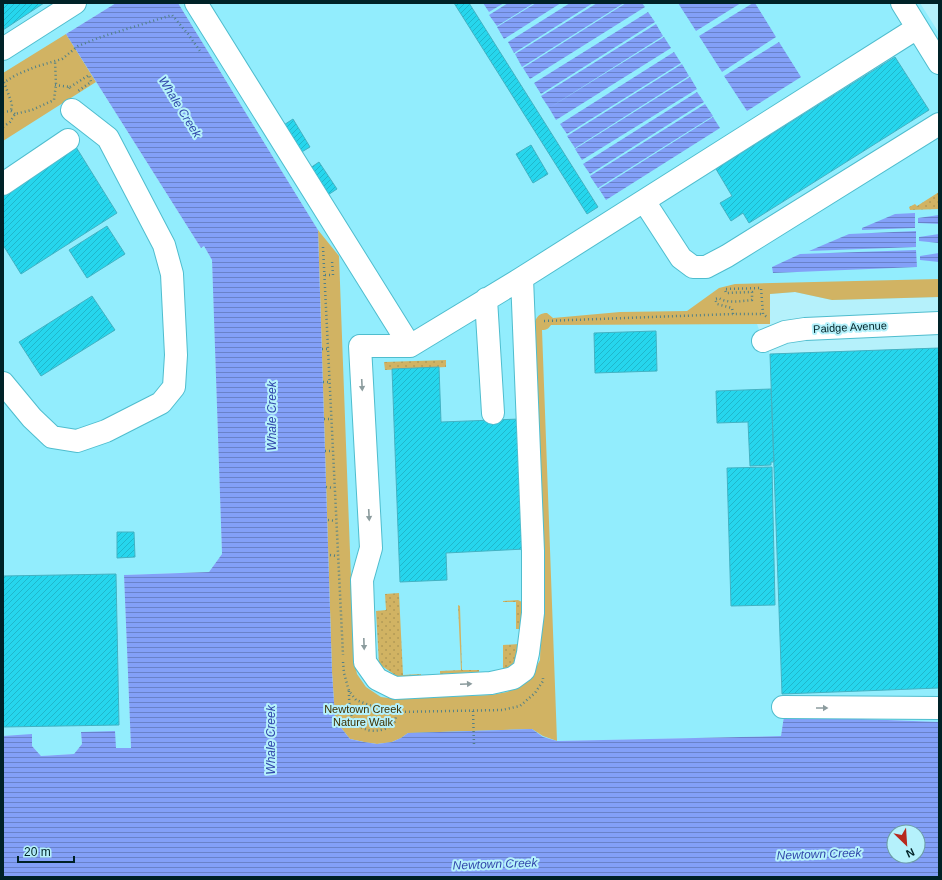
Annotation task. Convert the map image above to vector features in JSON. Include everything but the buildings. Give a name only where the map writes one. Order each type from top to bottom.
[{"type":"street","points":[[3,49],[75,3]]},
{"type":"street","points":[[196,3],[410,346]]},
{"type":"street","points":[[902,3],[939,63]]},
{"type":"street","points":[[522,278],[533,551],[533,613],[528,653],[524,670],[514,678],[491,683],[395,688],[377,679],[365,662],[362,580],[371,548],[360,346],[410,346],[522,278],[917,28]]},
{"type":"street","points":[[3,383],[32,418],[52,437],[77,441],[106,431],[161,403],[174,387],[176,355],[172,274],[164,245],[108,138],[72,99]]},
{"type":"street","points":[[644,201],[681,258],[693,267],[706,267],[728,256],[939,124]]},
{"type":"street","points":[[3,184],[68,140]]},
{"type":"street","points":[[486,299],[493,413]]},
{"type":"street","name":"Paidge Avenue","points":[[763,341],[786,332],[805,329],[939,323]]},
{"type":"street","points":[[783,707],[939,708]]},
{"type":"path","points":[[11,111],[12,104],[4,83],[29,70],[62,58],[78,46],[101,36],[172,15],[200,51]]},
{"type":"path","points":[[3,127],[10,122],[15,114],[32,110],[54,100],[55,61]]},
{"type":"path","points":[[55,85],[70,87],[89,75],[91,82],[72,99]]},
{"type":"path","points":[[70,87],[72,99]]},
{"type":"path","points":[[3,112],[11,111],[15,114]]},
{"type":"path","points":[[321,243],[323,247],[325,275],[337,556],[344,673],[349,691],[349,702],[352,714],[358,725],[365,729],[376,731],[386,729],[395,721],[397,712]]},
{"type":"path","points":[[325,275],[333,275],[332,257]]},
{"type":"path","points":[[733,314],[732,308],[717,304],[715,299],[719,298],[728,301],[752,300],[752,292],[726,294],[725,289],[761,288],[763,314]]},
{"type":"path","points":[[539,321],[763,314],[786,332]]},
{"type":"path","points":[[322,349],[328,349]]},
{"type":"path","points":[[323,382],[330,382]]},
{"type":"path","points":[[324,418],[331,419]]},
{"type":"path","points":[[325,452],[333,452]]},
{"type":"path","points":[[326,487],[334,488]]},
{"type":"path","points":[[328,520],[336,520]]},
{"type":"path","points":[[330,555],[337,556]]},
{"type":"path","points":[[349,691],[356,700],[380,709],[397,712],[502,710],[520,706],[535,693],[543,681],[545,674]]},
{"type":"path","points":[[473,711],[474,745]]},
{"type":"shaded area","points":[[3,3],[116,3],[66,34],[201,248],[204,246],[212,260],[222,554],[209,572],[124,575],[131,749],[116,748],[81,732],[82,744],[74,754],[41,756],[32,746],[32,735],[3,736]]},
{"type":"shaded area","points":[[178,3],[920,3],[939,33],[939,297],[832,300],[795,292],[770,294],[770,324],[757,324],[763,341],[770,354],[939,348],[939,722],[784,716],[781,736],[557,741],[350,739],[318,230]]},
{"type":"green space","points":[[66,34],[96,82],[3,141],[3,73]]},
{"type":"green space","points":[[939,192],[939,209],[910,210],[909,207],[915,204],[917,206]]},
{"type":"green space","name":"Newtown Creek Nature Walk","points":[[318,230],[339,256],[354,660],[357,674],[366,687],[381,697],[396,699],[491,695],[507,692],[520,686],[532,675],[540,660],[543,555],[535,321],[537,317],[543,313],[547,313],[553,318],[620,312],[687,311],[719,288],[735,284],[939,279],[939,297],[832,300],[795,292],[770,294],[770,324],[551,325],[548,329],[542,330],[557,741],[543,736],[532,729],[408,733],[392,742],[377,744],[350,739],[335,717],[332,672]]},
{"type":"green space","points":[[446,360],[446,367],[385,370],[384,362]]},
{"type":"green space","points":[[399,593],[403,675],[421,674],[421,678],[401,679],[379,664],[376,611],[386,610],[385,594]]},
{"type":"green space","points":[[518,600],[522,602],[523,629],[516,629],[516,602],[503,602]]},
{"type":"green space","points":[[458,605],[460,606],[462,670],[479,670],[479,672],[440,674],[440,671],[461,670]]},
{"type":"green space","points":[[519,644],[515,660],[511,666],[503,670],[503,645]]},
{"type":"water","points":[[116,3],[178,3],[318,230],[332,672],[335,717],[350,739],[377,744],[392,742],[408,733],[532,729],[543,737],[557,741],[781,736],[784,716],[939,722],[939,877],[3,877],[3,736],[32,734],[32,746],[41,756],[74,754],[82,744],[81,732],[115,731],[116,748],[131,748],[124,575],[209,572],[222,554],[212,260],[204,246],[201,248],[66,34]]},
{"type":"water","points":[[483,3],[504,3],[489,12]]},
{"type":"water","points":[[508,3],[534,3],[497,26],[489,15]]},
{"type":"water","points":[[536,3],[561,3],[504,39],[497,27]]},
{"type":"water","points":[[570,3],[593,3],[514,53],[508,42]]},
{"type":"water","points":[[597,3],[624,3],[522,67],[515,54]]},
{"type":"water","points":[[626,3],[642,3],[645,7],[530,79],[523,68]]},
{"type":"water","points":[[678,3],[741,3],[696,31]]},
{"type":"water","points":[[755,3],[776,37],[722,72],[699,36]]},
{"type":"water","points":[[648,12],[655,22],[541,94],[534,83]]},
{"type":"water","points":[[656,24],[663,36],[549,108],[541,96]]},
{"type":"water","points":[[664,37],[671,48],[556,120],[549,108]]},
{"type":"water","points":[[779,42],[801,77],[747,111],[724,76]]},
{"type":"water","points":[[674,52],[681,63],[567,134],[560,124]]},
{"type":"water","points":[[682,64],[689,76],[575,148],[567,136]]},
{"type":"water","points":[[690,77],[697,89],[582,160],[575,149]]},
{"type":"water","points":[[697,92],[704,102],[590,174],[583,164]]},
{"type":"water","points":[[705,104],[713,116],[598,188],[590,176]]},
{"type":"water","points":[[713,117],[720,128],[606,200],[599,189]]},
{"type":"water","points":[[915,213],[915,228],[862,230],[862,228],[895,214]]},
{"type":"water","points":[[939,215],[939,224],[918,223],[918,218]]},
{"type":"water","points":[[916,231],[916,247],[809,251],[849,234]]},
{"type":"water","points":[[939,234],[939,243],[919,241],[919,237]]},
{"type":"water","points":[[916,250],[917,267],[773,273],[772,267],[800,254]]},
{"type":"water","points":[[939,253],[939,262],[920,260],[920,256]]},
{"type":"water label","name":"Whale Creek","points":[[180,107]]},
{"type":"water label","name":"Whale Creek","points":[[272,416]]},
{"type":"water label","name":"Whale Creek","points":[[271,740]]},
{"type":"water label","name":"Newtown Creek","points":[[819,854]]},
{"type":"water label","name":"Newtown Creek","points":[[495,864]]}]
